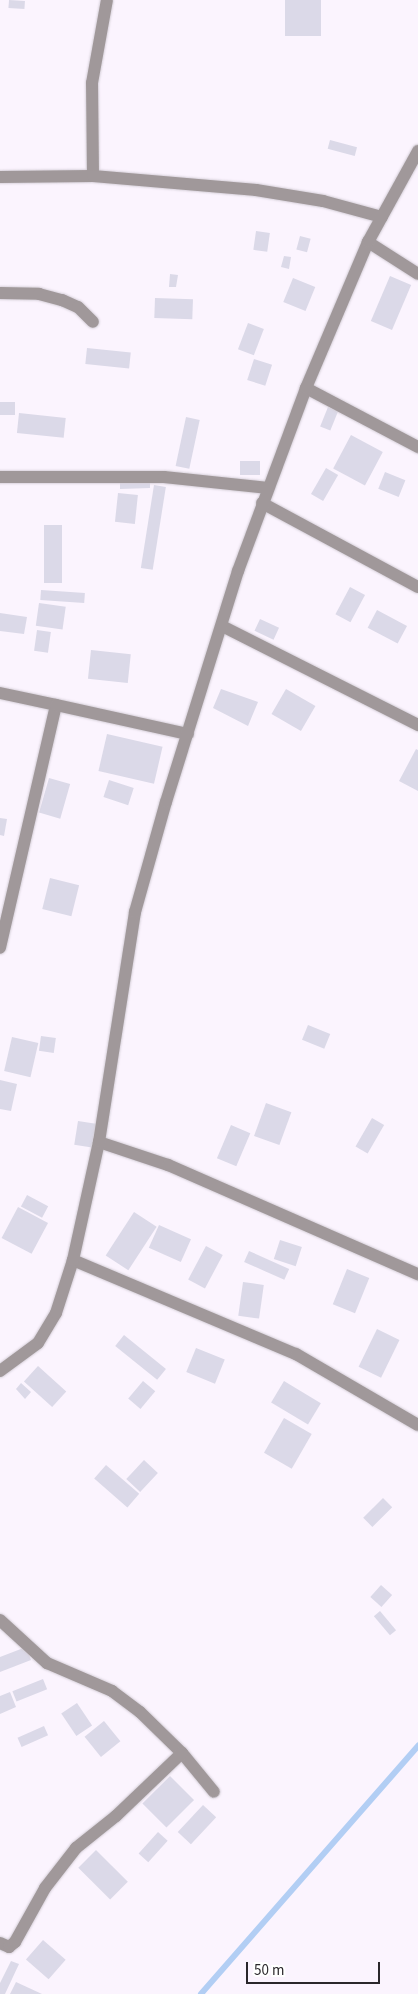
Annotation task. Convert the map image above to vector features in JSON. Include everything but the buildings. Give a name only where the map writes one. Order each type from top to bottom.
[{"type":"street","points":[[93,176],[92,84],[107,0]]},
{"type":"street","points":[[0,1371],[38,1342],[56,1313],[73,1260],[100,1142],[135,912],[188,734],[262,502],[306,388],[368,242],[418,151]]},
{"type":"street","points":[[0,177],[93,176],[256,190],[323,201],[382,217]]},
{"type":"street","points":[[368,242],[418,274]]},
{"type":"street","points":[[0,293],[39,294],[62,300],[78,307],[93,322]]},
{"type":"street","points":[[306,388],[418,447]]},
{"type":"street","points":[[0,477],[164,477],[268,488]]},
{"type":"street","points":[[262,502],[418,587]]},
{"type":"street","points":[[222,626],[418,725]]},
{"type":"street","points":[[0,693],[188,734]]},
{"type":"street","points":[[0,948],[56,705]]},
{"type":"street","points":[[100,1142],[177,1169],[418,1274]]},
{"type":"street","points":[[73,1260],[296,1354],[418,1425]]},
{"type":"street","points":[[0,1620],[47,1663],[112,1691],[140,1712],[182,1753],[214,1792]]},
{"type":"street","points":[[0,1943],[12,1946],[45,1888],[76,1848],[116,1816],[182,1753]]},
{"type":"waterway","points":[[201,1994],[418,1746]]}]
